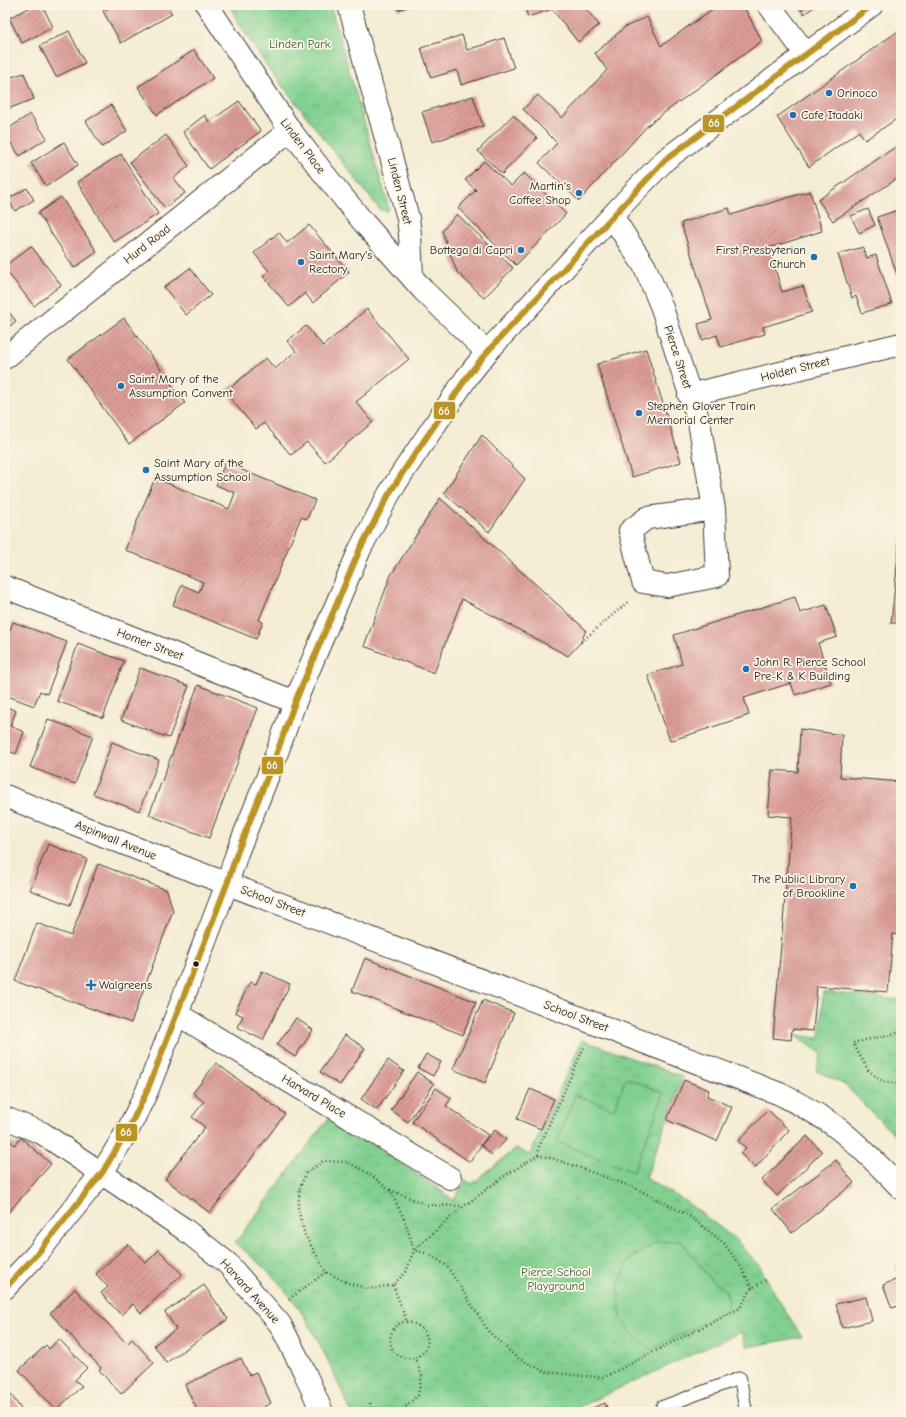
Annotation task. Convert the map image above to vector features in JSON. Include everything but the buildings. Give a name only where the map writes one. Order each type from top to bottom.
[{"type":"street","name":"Linden Street","points":[[349,5],[408,218],[411,244],[412,277]]},
{"type":"street","points":[[769,5],[806,54]]},
{"type":"street","points":[[5,1288],[37,1254],[102,1173],[147,1091],[227,884],[236,853],[275,758],[295,702],[360,549],[389,494],[467,377],[487,352],[612,216],[666,160],[872,5]]},
{"type":"street","name":"Linden Place","points":[[210,6],[290,130],[364,222],[412,277]]},
{"type":"street","name":"Hurd Road","points":[[5,358],[290,130]]},
{"type":"street","name":"Pierce Street","points":[[612,216],[646,267],[662,308],[699,422],[714,508],[717,576],[667,586],[643,582],[630,531],[647,518],[714,508]]},
{"type":"street","points":[[412,277],[443,310],[487,352]]},
{"type":"street","name":"Holden Street","points":[[689,394],[901,344]]},
{"type":"street","name":"Homer Street","points":[[5,587],[295,702]]},
{"type":"street","name":"Aspinwall Avenue","points":[[5,796],[227,884]]},
{"type":"street","name":"School Street","points":[[227,884],[780,1094],[835,1126],[863,1150],[901,1188]]},
{"type":"street","name":"Harvard Place","points":[[177,1014],[450,1178]]},
{"type":"street","name":"Harvard Avenue","points":[[5,1118],[42,1133],[184,1229],[227,1263],[280,1324],[304,1371],[322,1412]]},
{"type":"lane","points":[[662,1407],[740,1378],[746,1412]]},
{"type":"path","points":[[581,642],[630,600]]},
{"type":"path","points":[[901,1032],[853,1043],[868,1070],[883,1082],[901,1084]]},
{"type":"path","points":[[538,1155],[539,1147],[586,1044]]},
{"type":"path","points":[[464,1206],[427,1205],[390,1190],[368,1173],[347,1162],[323,1161],[306,1173],[300,1187],[298,1209],[305,1235],[326,1272],[348,1283],[369,1289],[393,1285],[406,1272],[414,1250],[464,1206],[506,1175],[538,1155],[552,1158],[633,1187],[688,1215],[724,1243],[741,1267],[752,1288]]},
{"type":"path","points":[[390,1190],[405,1221],[414,1250]]},
{"type":"path","points":[[414,1250],[429,1254],[446,1266],[489,1332],[516,1357],[546,1372],[582,1376],[604,1377],[740,1308],[752,1288],[767,1279]]},
{"type":"path","points":[[285,1302],[326,1272]]},
{"type":"path","points":[[393,1285],[407,1322]]},
{"type":"path","points":[[407,1322],[418,1325],[423,1329],[427,1338],[427,1345],[424,1352],[416,1358],[403,1358],[396,1354],[392,1348],[390,1339],[397,1326],[407,1322]]},
{"type":"path","points":[[400,1412],[418,1395],[422,1376],[416,1358]]},
{"type":"path","points":[[370,1403],[372,1412]]},
{"type":"green space","name":"Linden Park","points":[[229,5],[330,5],[389,208],[387,211],[380,210],[266,65],[241,27]]},
{"type":"green space","points":[[823,992],[901,1000],[901,1140],[845,1085],[816,1071],[822,1054],[795,1035],[820,1038]]},
{"type":"green space","name":"Pierce School Playground","points":[[582,1040],[683,1077],[646,1178],[685,1201],[735,1239],[759,1265],[802,1337],[747,1347],[741,1332],[568,1412],[351,1412],[319,1343],[300,1310],[284,1288],[256,1260],[235,1243],[331,1115],[454,1200],[465,1180],[472,1184],[516,1148],[530,1155]]},
{"type":"green space","points":[[626,1078],[664,1093],[633,1172],[557,1142],[575,1095],[614,1109]]},
{"type":"green space","points":[[681,1241],[711,1280],[726,1291],[729,1303],[724,1312],[652,1349],[637,1340],[621,1318],[618,1287],[629,1260],[656,1242]]},
{"type":"transit line","name":"66","points":[[5,1288],[37,1254],[102,1173],[129,1128],[147,1091],[227,884],[237,853],[275,758],[295,702],[360,549],[389,494],[467,377],[487,352],[665,160],[872,5]]},
{"type":"place","name":"Orinoco","points":[[829,93]]},
{"type":"place","name":"Cafe Itadaki","points":[[793,115]]},
{"type":"place","name":"Martin's Coffee Shop","points":[[579,193]]},
{"type":"place","name":"Bottega di Capri","points":[[521,250]]},
{"type":"place","name":"First Presbyterian Church","points":[[814,257]]},
{"type":"place","name":"Saint Mary's Rectory","points":[[301,262]]},
{"type":"place","name":"Saint Mary of the Assumption Convent","points":[[121,386]]},
{"type":"place","name":"Stephen Glover Train Memorial Center","points":[[639,413]]},
{"type":"place","name":"Saint Mary of the Assumption School","points":[[146,470]]},
{"type":"place","name":"John R. Pierce School Pre-K & K Building","points":[[746,669]]},
{"type":"place","name":"The Public Library of Brookline","points":[[853,886]]},
{"type":"place","name":"Walgreens","points":[[91,985]]}]
